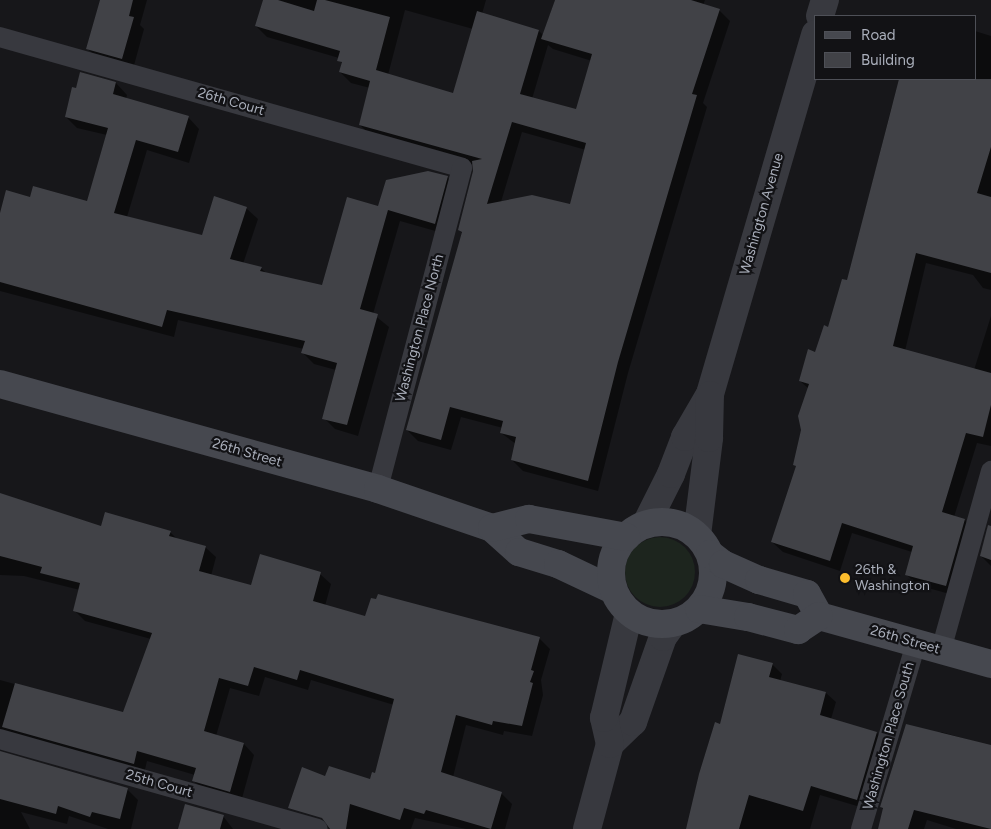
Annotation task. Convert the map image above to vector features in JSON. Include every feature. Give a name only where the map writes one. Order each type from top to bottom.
[{"type":"street","points":[[820,15],[825,0]]},
{"type":"street","name":"Washington Avenue","points":[[636,530],[671,474],[685,436],[710,394],[814,37]]},
{"type":"street","name":"26th Street","points":[[0,384],[378,489],[492,528],[518,552],[558,564],[613,590]]},
{"type":"street","name":"Washington Avenue","points":[[703,544],[710,394]]},
{"type":"street","points":[[492,528],[529,520],[636,530],[674,523],[703,544],[722,564],[760,580],[807,594],[819,616],[798,630],[748,617],[699,608]]},
{"type":"street","points":[[636,530],[613,556],[613,590],[629,613],[658,624],[674,622],[699,608],[712,583],[703,544]]},
{"type":"street","points":[[587,829],[610,744],[604,718],[629,613]]},
{"type":"street","name":"26th Street","points":[[819,616],[991,664]]},
{"type":"street","points":[[610,744],[633,722],[663,637],[674,622]]},
{"type":"lane","name":"26th Court","points":[[0,36],[462,168]]},
{"type":"lane","name":"Washington Place North","points":[[378,489],[462,168]]},
{"type":"lane","name":"Washington Place South","points":[[862,829],[991,471]]},
{"type":"lane","name":"25th Court","points":[[0,739],[318,829]]},
{"type":"shaded area","points":[[660,537],[673,540],[685,547],[692,559],[695,572],[692,585],[685,597],[673,604],[660,607],[647,604],[635,597],[628,585],[625,572],[628,559],[635,547],[647,540]]},
{"type":"building","points":[[100,0],[133,0],[129,16],[134,17],[122,59],[86,49]]},
{"type":"building","points":[[263,0],[278,0],[314,11],[317,0],[325,0],[390,17],[376,70],[453,93],[477,11],[539,30],[520,94],[576,109],[592,54],[541,39],[555,0],[691,0],[720,9],[692,94],[697,95],[618,362],[588,481],[511,460],[516,437],[500,433],[503,421],[450,407],[441,440],[406,430],[462,232],[458,230],[473,171],[472,161],[482,159],[359,125],[370,81],[339,72],[342,62],[337,61],[340,51],[255,26]],"holes":[[[512,122],[586,143],[570,204],[532,195],[487,204]]]},
{"type":"building","points":[[80,72],[116,82],[113,94],[189,116],[178,152],[136,140],[114,213],[202,235],[214,196],[247,207],[230,259],[262,267],[260,271],[322,285],[347,197],[378,206],[386,180],[428,171],[448,176],[435,224],[388,210],[360,309],[378,314],[347,425],[322,419],[337,363],[301,353],[305,341],[167,310],[162,327],[0,282],[0,213],[6,190],[30,197],[33,186],[87,201],[108,128],[65,117],[72,87],[76,88]]},
{"type":"building","points":[[991,79],[991,147],[977,193],[991,197],[991,273],[916,253],[893,346],[991,373],[991,405],[983,437],[966,433],[942,512],[965,519],[946,586],[905,575],[913,546],[842,523],[830,561],[771,542],[796,466],[793,465],[801,430],[798,416],[809,384],[799,381],[808,349],[815,352],[824,325],[828,327],[842,279],[847,280],[899,80]]},
{"type":"building","points":[[0,493],[101,526],[105,512],[171,531],[169,536],[206,546],[199,571],[251,585],[260,554],[321,572],[313,601],[365,616],[371,598],[376,599],[378,594],[540,637],[531,670],[534,671],[530,682],[533,683],[522,726],[493,721],[492,725],[456,715],[441,772],[502,792],[491,829],[426,810],[424,814],[404,808],[400,820],[350,804],[346,829],[330,829],[322,818],[288,808],[302,767],[325,776],[329,766],[370,779],[372,772],[375,773],[394,699],[300,670],[297,680],[254,667],[248,686],[219,678],[204,731],[244,743],[230,792],[192,781],[196,768],[137,751],[134,764],[2,727],[15,683],[123,712],[152,633],[73,611],[80,583],[40,573],[42,567],[0,556]]},
{"type":"building","points":[[988,525],[991,526],[991,560],[980,556]]},
{"type":"building","points":[[738,654],[773,663],[769,677],[826,692],[820,715],[877,732],[857,800],[811,786],[803,811],[749,795],[739,829],[686,829],[699,774],[715,722],[720,724]]},
{"type":"building","points":[[906,724],[991,745],[991,829],[914,810],[908,829],[878,829],[883,808],[880,807]]},
{"type":"building","points":[[0,751],[128,788],[120,819],[92,812],[90,817],[58,806],[56,814],[0,799]]},
{"type":"building","points":[[185,804],[224,815],[220,829],[178,829]]},
{"type":"place","name":"26th & Washington","points":[[845,578]]}]
